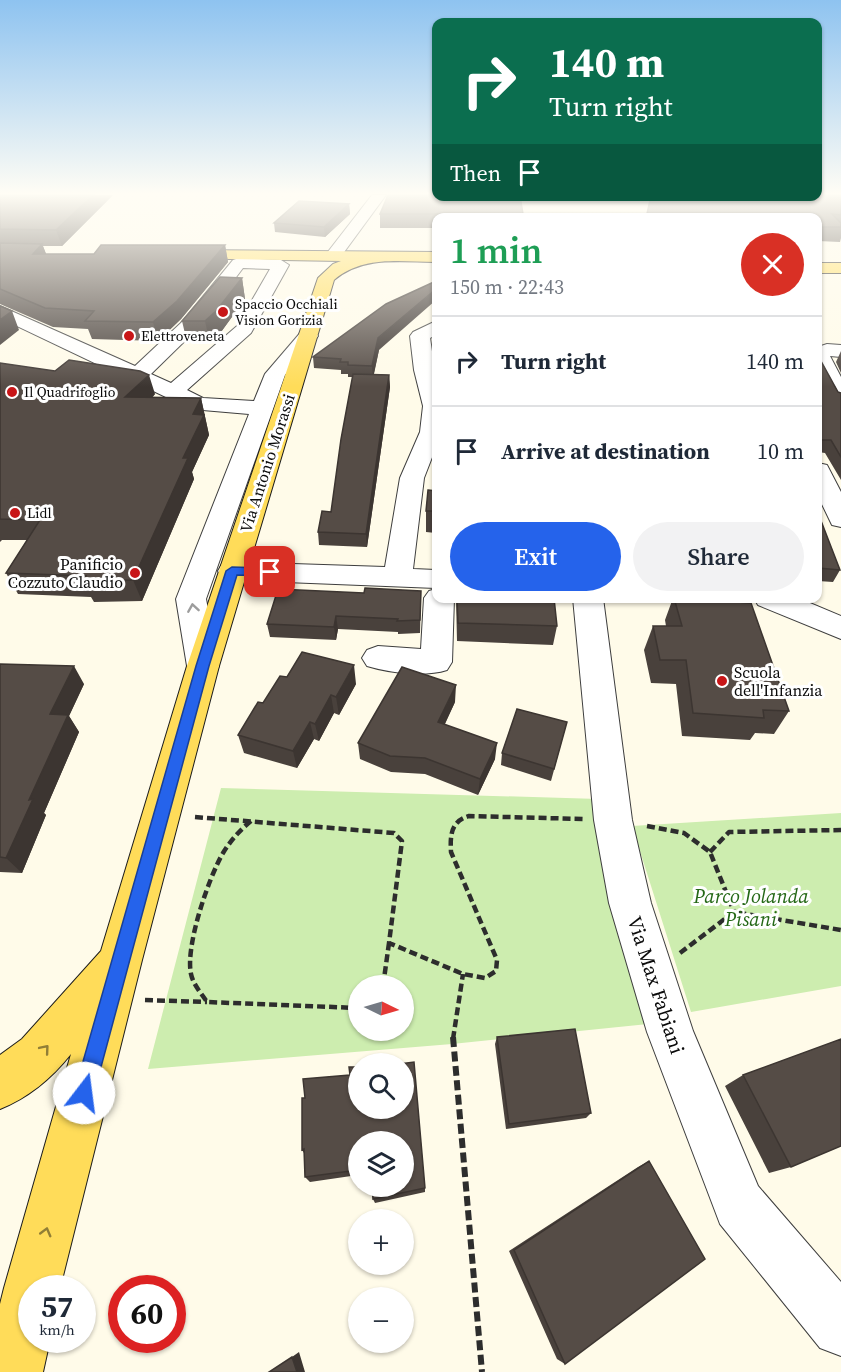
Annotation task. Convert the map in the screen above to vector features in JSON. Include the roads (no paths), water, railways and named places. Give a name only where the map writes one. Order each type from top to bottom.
[{"type":"main road","points":[[297,259],[328,269],[363,259]]},
{"type":"main road","points":[[328,269],[362,259]]},
{"type":"main road","points":[[822,268],[841,268]]},
{"type":"main road","name":"Via Antonio Morassi","points":[[36,1275],[128,980],[203,666],[328,269]]},
{"type":"main road","points":[[0,1085],[39,1056],[128,980]]},
{"type":"main road","name":"Via Antonio Morassi","points":[[13,1372],[18,1350]]},
{"type":"street","points":[[328,269],[335,259]]},
{"type":"street","points":[[136,376],[190,325],[239,263],[281,265],[244,329],[178,394]]},
{"type":"street","points":[[0,311],[136,376],[211,406],[264,402]]},
{"type":"street","points":[[432,329],[420,336],[430,371],[432,388]]},
{"type":"street","points":[[203,666],[190,599],[275,374],[308,336]]},
{"type":"street","points":[[822,352],[841,351]]},
{"type":"street","points":[[824,376],[841,397]]},
{"type":"street","points":[[398,577],[412,478],[431,432],[432,423]]},
{"type":"street","points":[[822,465],[841,467]]},
{"type":"street","points":[[412,478],[432,480]]},
{"type":"street","points":[[822,479],[841,519]]},
{"type":"street","points":[[232,571],[432,579]]},
{"type":"street","points":[[378,658],[436,662],[439,603]]},
{"type":"street","name":"Via Max Fabiani","points":[[589,603],[613,820],[630,903],[670,1032],[739,1205],[841,1327]]},
{"type":"street","points":[[782,603],[841,628]]},
{"type":"place","name":"Spaccio Occhiali Vision Gorizia","points":[[223,312]]},
{"type":"place","name":"Elettroveneta","points":[[129,336]]},
{"type":"place","name":"Il Quadrifoglio","points":[[12,392]]},
{"type":"place","name":"Lidl","points":[[15,513]]},
{"type":"place","name":"Panificio Cozzuto Claudio","points":[[135,573]]},
{"type":"place","name":"Scuola dell'Infanzia","points":[[722,681]]},
{"type":"park label","name":"Parco Jolanda Pisani","points":[[751,908]]}]
